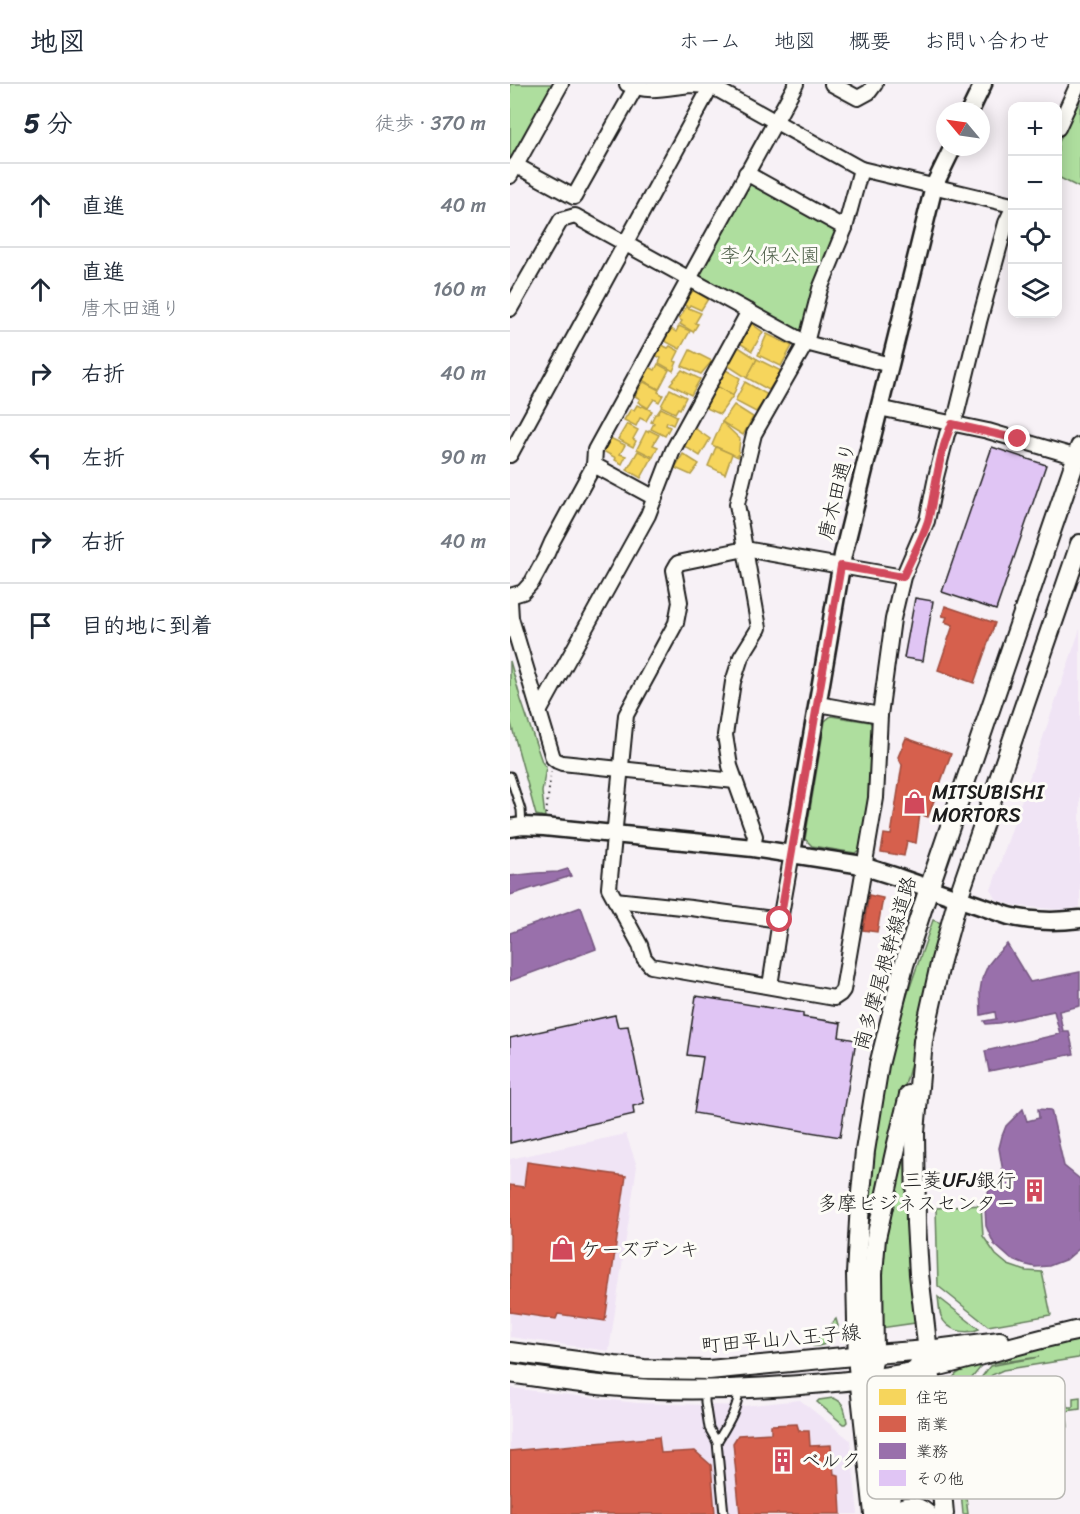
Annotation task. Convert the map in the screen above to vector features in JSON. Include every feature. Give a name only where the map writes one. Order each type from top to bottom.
[{"type":"main road","name":"南多摩尾根幹線道路","points":[[867,1383],[857,1253],[865,1151],[879,1065],[904,965],[1078,452]]},
{"type":"main road","points":[[866,1364],[876,1238],[941,960],[958,898],[1080,544]]},
{"type":"main road","points":[[923,1041],[915,1132],[914,1180],[926,1376]]},
{"type":"main road","points":[[924,1362],[1080,1330]]},
{"type":"main road","name":"町田平山八王子線","points":[[510,1352],[615,1366],[709,1370],[764,1376],[866,1364],[924,1362]]},
{"type":"main road","points":[[923,1376],[924,1362]]},
{"type":"main road","name":"町田平山八王子線","points":[[510,1373],[609,1386],[740,1390],[866,1364],[924,1362]]},
{"type":"main road","name":"南多摩尾根幹線道路","points":[[873,1499],[874,1514]]},
{"type":"main road","points":[[886,1514],[890,1499]]},
{"type":"main road","points":[[942,1499],[944,1514]]},
{"type":"main road","points":[[892,1514],[902,1507],[909,1506],[921,1509],[927,1514]]},
{"type":"street","points":[[561,84],[513,171],[574,197],[631,86],[655,90],[692,85],[711,86],[861,169],[1008,204]]},
{"type":"street","points":[[510,596],[523,592],[532,582],[594,465],[595,450],[796,84]]},
{"type":"street","points":[[832,84],[858,98],[869,92],[875,84]]},
{"type":"street","points":[[974,102],[983,84]]},
{"type":"street","points":[[1062,119],[1078,84]]},
{"type":"street","points":[[510,455],[711,86]]},
{"type":"street","name":"唐木田通り","points":[[792,853],[841,566],[934,186],[949,156]]},
{"type":"street","points":[[753,848],[755,836],[730,766],[725,735],[733,682],[741,657],[759,628],[737,504],[754,434],[806,343],[820,289],[845,228],[861,169]]},
{"type":"street","points":[[746,173],[845,228]]},
{"type":"street","points":[[510,309],[561,220],[575,216],[806,343],[890,365]]},
{"type":"street","points":[[903,577],[745,549],[678,563],[674,570],[680,602],[676,623],[626,715],[609,888],[640,945],[644,958],[651,966],[834,998],[843,990],[876,798],[880,715],[893,619],[903,577],[927,521],[947,434],[957,412],[1008,219]]},
{"type":"street","points":[[539,712],[648,515],[672,450],[749,311]]},
{"type":"street","points":[[879,408],[1078,452]]},
{"type":"street","points":[[594,465],[655,498]]},
{"type":"street","points":[[510,601],[511,618],[556,762],[735,781]]},
{"type":"street","points":[[818,704],[880,715]]},
{"type":"street","points":[[516,827],[544,826],[792,853],[864,866],[1023,920],[1044,922],[1080,920]]},
{"type":"street","points":[[770,986],[792,853]]},
{"type":"street","points":[[615,900],[780,920]]},
{"type":"lane","points":[[510,776],[513,798],[521,810],[516,827]]},
{"type":"lane","points":[[705,1390],[709,1428],[717,1442],[724,1514]]},
{"type":"lane","points":[[717,1442],[736,1408],[740,1390]]},
{"type":"path","points":[[546,819],[551,770],[556,762]]},
{"type":"shaded area","points":[[1080,629],[1080,907],[1064,910],[1017,906],[997,900],[991,890]]},
{"type":"shaded area","name":"ケーズデンキ","points":[[626,1134],[637,1166],[609,1351],[510,1337],[510,1159]]},
{"type":"shaded area","points":[[510,1388],[637,1403],[744,1406],[800,1400],[850,1440],[858,1514],[510,1514]]},
{"type":"green space","points":[[510,84],[552,84],[510,161]]},
{"type":"green space","points":[[1080,96],[1080,188],[1062,179],[1062,135]]},
{"type":"green space","name":"李久保公園","points":[[749,182],[833,228],[836,235],[805,328],[795,332],[698,278]]},
{"type":"green space","points":[[510,661],[542,762],[546,767],[542,792],[545,817],[536,815],[510,720]]},
{"type":"green space","points":[[831,716],[870,722],[875,729],[871,788],[862,847],[855,853],[812,846],[805,839],[825,721]]},
{"type":"green space","points":[[933,920],[941,923],[918,1037],[891,1138],[866,1246],[874,1142],[884,1085],[899,1019]]},
{"type":"green space","points":[[906,1144],[907,1205],[915,1323],[881,1328],[881,1256]]},
{"type":"green space","points":[[981,1205],[983,1236],[996,1255],[1008,1265],[1026,1271],[1042,1272],[1051,1315],[988,1326],[938,1286],[936,1208]]},
{"type":"green space","points":[[938,1297],[979,1329],[968,1332],[948,1325],[941,1316]]},
{"type":"green space","points":[[836,1319],[838,1326],[832,1338],[823,1345],[813,1346],[812,1345]]},
{"type":"green space","points":[[1080,1340],[1080,1357],[1078,1358],[1003,1370],[991,1376],[982,1376],[990,1366],[1039,1357],[989,1364],[988,1360]]},
{"type":"green space","points":[[978,1365],[980,1368],[974,1376],[954,1376]]},
{"type":"green space","points":[[1065,1393],[1067,1407],[1073,1407],[1073,1398],[1080,1397],[1080,1409],[1066,1411],[1068,1426],[1065,1423]]},
{"type":"green space","points":[[833,1398],[844,1407],[847,1422],[845,1424],[817,1402]]},
{"type":"green space","points":[[962,1499],[966,1499],[968,1514],[963,1514]]},
{"type":"building: 住宅","points":[[693,290],[708,299],[701,310],[684,305]]},
{"type":"building: 住宅","points":[[686,307],[701,313],[693,332],[680,324],[682,321],[679,319]]},
{"type":"building: 住宅","points":[[749,322],[763,332],[752,351],[738,342]]},
{"type":"building: 住宅","points":[[679,326],[690,331],[680,349],[663,340],[670,328],[676,332]]},
{"type":"building: 住宅","points":[[767,334],[792,346],[781,366],[758,355]]},
{"type":"building: 住宅","points":[[662,345],[679,351],[674,361],[677,362],[673,371],[659,363],[661,358],[655,355]]},
{"type":"building: 住宅","points":[[737,346],[757,359],[747,378],[727,365]]},
{"type":"building: 住宅","points":[[690,350],[712,361],[701,374],[682,366]]},
{"type":"building: 住宅","points":[[757,359],[781,371],[769,390],[747,378]]},
{"type":"building: 住宅","points":[[658,364],[669,370],[659,389],[642,380],[649,367],[655,370]]},
{"type":"building: 住宅","points":[[724,369],[740,378],[733,396],[715,385]]},
{"type":"building: 住宅","points":[[682,370],[700,379],[691,395],[670,384]]},
{"type":"building: 住宅","points":[[644,382],[659,390],[658,392],[663,395],[659,402],[654,399],[648,408],[638,402],[640,399],[635,396],[640,388],[639,384]]},
{"type":"building: 住宅","points":[[745,382],[768,395],[756,412],[735,401]]},
{"type":"building: 住宅","points":[[715,385],[733,396],[720,414],[704,407]]},
{"type":"building: 住宅","points":[[670,389],[686,397],[680,409],[678,408],[675,413],[661,406]]},
{"type":"building: 住宅","points":[[637,405],[652,411],[646,421],[640,418],[636,426],[624,420],[631,409],[634,410]]},
{"type":"building: 住宅","points":[[734,405],[753,417],[743,435],[722,422]]},
{"type":"building: 住宅","points":[[661,408],[677,416],[673,425],[667,422],[666,425],[670,427],[665,436],[651,429],[654,423],[651,422]]},
{"type":"building: 住宅","points":[[722,422],[740,439],[738,457],[712,445]]},
{"type":"building: 住宅","points":[[627,424],[638,430],[633,439],[636,441],[633,447],[618,439]]},
{"type":"building: 住宅","points":[[693,427],[710,439],[700,456],[684,446]]},
{"type":"building: 住宅","points":[[649,430],[659,435],[653,445],[658,447],[653,457],[637,449],[646,431]]},
{"type":"building: 住宅","points":[[610,438],[625,445],[620,454],[626,456],[622,464],[603,451]]},
{"type":"building: 住宅","points":[[716,447],[732,454],[725,474],[708,466]]},
{"type":"building: 住宅","points":[[638,451],[652,458],[641,478],[627,470]]},
{"type":"building: 住宅","points":[[683,454],[699,464],[691,475],[675,468]]},
{"type":"building: 商業","points":[[945,606],[995,623],[974,683],[938,670],[953,625],[945,622],[947,617],[942,616]]},
{"type":"building: 商業","points":[[906,738],[951,754],[928,817],[920,814],[916,843],[907,841],[904,856],[881,852],[884,834],[891,835],[902,765],[898,757]]},
{"type":"building: 商業","points":[[869,895],[883,898],[877,932],[863,930]]},
{"type":"building: 商業","name":"ケーズデンキ","points":[[527,1162],[626,1176],[605,1321],[558,1314],[556,1319],[510,1312],[510,1185],[524,1187]]},
{"type":"building: 商業","name":"ベルク","points":[[797,1424],[799,1431],[809,1431],[810,1446],[831,1445],[834,1474],[839,1475],[841,1514],[740,1514],[733,1443],[738,1435],[771,1433],[771,1425]]},
{"type":"building: 商業","points":[[659,1437],[661,1453],[695,1451],[711,1465],[715,1514],[510,1514],[510,1451]]},
{"type":"building: 業務","points":[[568,869],[571,876],[510,895],[510,876]]},
{"type":"building: 業務","points":[[581,907],[596,949],[510,981],[510,933]]},
{"type":"building: 業務","points":[[1007,944],[1030,982],[1080,972],[1080,1006],[1059,1011],[1063,1031],[1069,1031],[1074,1054],[989,1071],[985,1051],[1060,1034],[1054,1011],[999,1023],[986,1024],[984,1021],[996,1019],[995,1012],[981,1015],[982,979],[988,965]]},
{"type":"building: 業務","name":"三菱UFJ銀行 多摩ビジネスセンター","points":[[1023,1109],[1027,1121],[1039,1118],[1038,1109],[1051,1110],[1064,1166],[1080,1179],[1080,1248],[1067,1259],[1049,1266],[1035,1267],[1011,1259],[994,1244],[986,1226],[987,1196],[990,1187],[1003,1172],[999,1148],[1002,1136],[1006,1126]]},
{"type":"building: その他","points":[[992,447],[1046,465],[996,610],[942,592]]},
{"type":"building: その他","points":[[915,598],[933,601],[923,661],[904,658]]},
{"type":"building: その他","points":[[696,996],[803,1013],[803,1017],[841,1023],[839,1037],[856,1040],[840,1137],[694,1113],[703,1057],[687,1055]]},
{"type":"building: その他","points":[[615,1015],[618,1027],[628,1026],[644,1103],[633,1106],[634,1114],[510,1143],[510,1038]]},
{"type":"place","name":"MITSUBISHI MORTORS","points":[[914,803]]},
{"type":"place","name":"三菱UFJ銀行 多摩ビジネスセンター","points":[[1034,1191]]},
{"type":"place","name":"ケーズデンキ","points":[[563,1249]]},
{"type":"place","name":"ベルク","points":[[783,1460]]},
{"type":"route","points":[[780,920],[841,566],[903,577],[923,534],[947,434],[952,424],[1018,439]]}]
